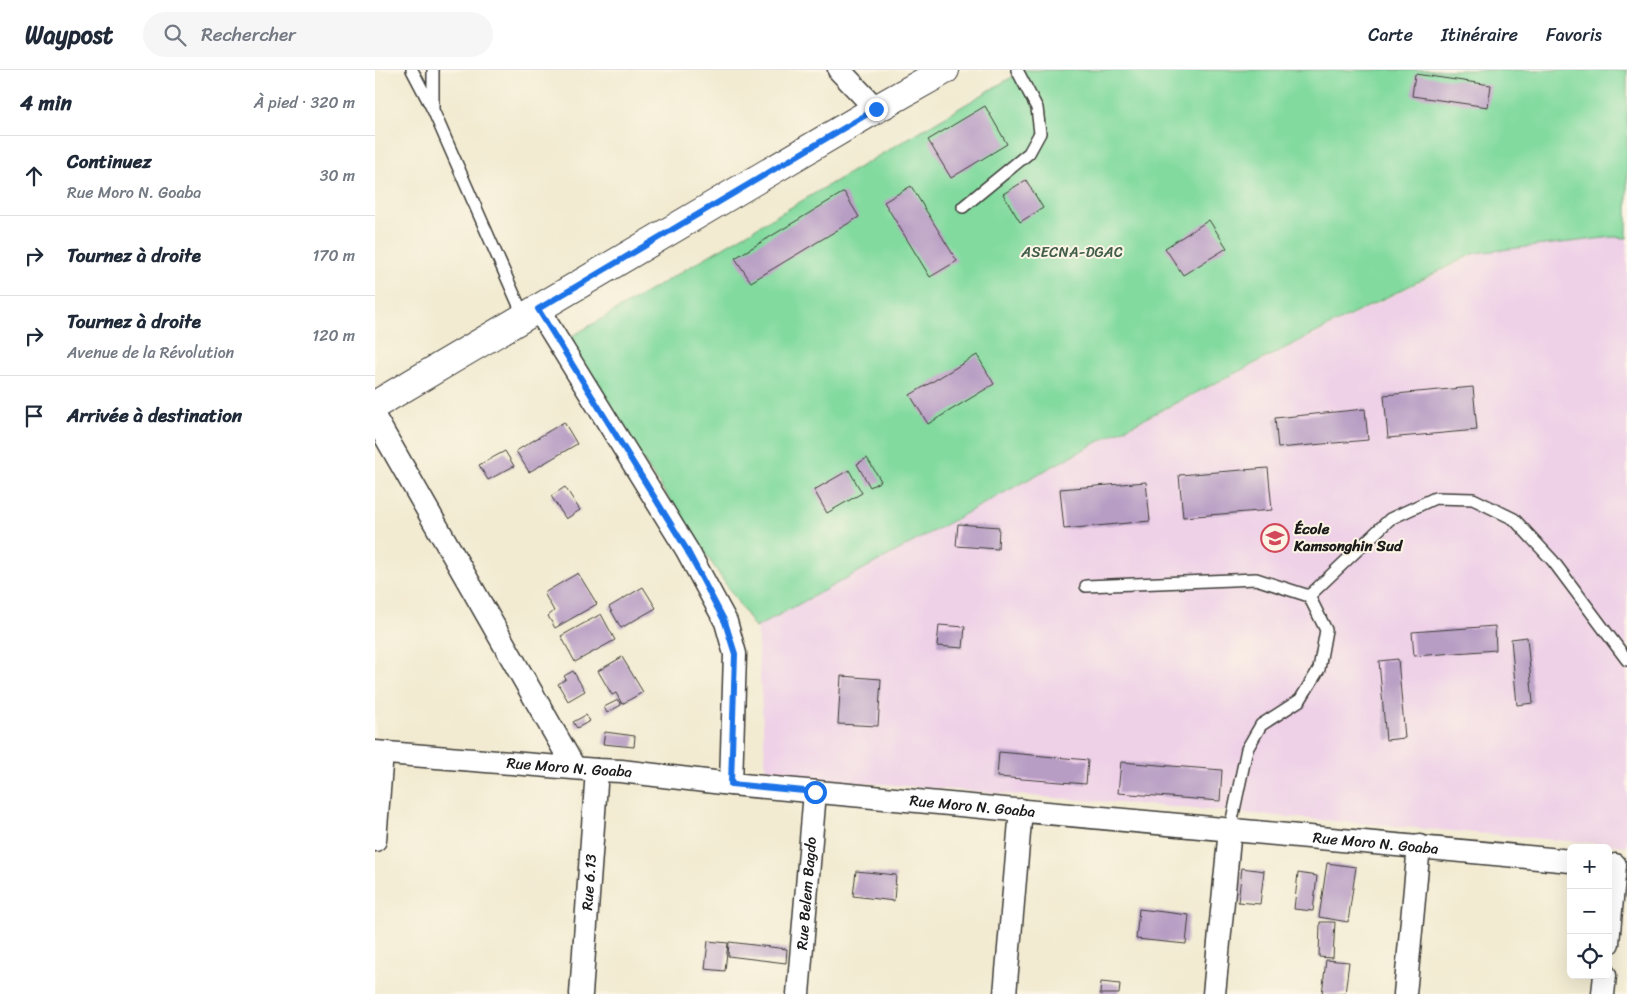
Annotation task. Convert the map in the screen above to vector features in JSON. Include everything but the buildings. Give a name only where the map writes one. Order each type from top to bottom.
[{"type":"main road","points":[[375,405],[945,70]]},
{"type":"street","points":[[839,70],[876,109]]},
{"type":"street","points":[[531,313],[687,550],[725,622],[735,654],[731,784]]},
{"type":"street","points":[[375,418],[574,768]]},
{"type":"street","points":[[375,840],[379,753]]},
{"type":"street","name":"Rue Moro N. Goaba","points":[[379,753],[621,771],[815,792],[1567,861]]},
{"type":"street","name":"Rue 6.13","points":[[581,994],[597,770]]},
{"type":"street","name":"Rue Belem Bagdo","points":[[798,994],[815,792]]},
{"type":"street","points":[[1005,994],[1021,810]]},
{"type":"street","points":[[1214,994],[1230,829]]},
{"type":"street","points":[[1405,994],[1419,846]]},
{"type":"street","points":[[1609,934],[1617,865]]},
{"type":"street","points":[[1603,994],[1605,979]]},
{"type":"lane","points":[[412,70],[531,313]]},
{"type":"lane","points":[[433,70],[433,110]]},
{"type":"lane","points":[[963,207],[1029,153],[1040,133],[1037,108],[1017,70]]},
{"type":"lane","points":[[1309,596],[1390,519],[1435,498],[1473,499],[1514,519],[1553,562],[1627,660]]},
{"type":"lane","points":[[1086,586],[1256,579],[1309,596],[1326,630],[1319,669],[1300,700],[1261,725],[1247,749],[1230,829]]},
{"type":"shaded area","name":"École Kamsonghin Sud","points":[[1607,236],[1627,237],[1627,846],[766,775],[757,627],[1088,448],[1478,253]]},
{"type":"green space","name":"ASECNA-DGAC","points":[[1024,70],[1627,70],[1627,238],[1613,237],[1475,253],[1090,446],[755,628],[564,341]]},
{"type":"place","name":"École Kamsonghin Sud","points":[[1275,538]]},
{"type":"route","points":[[815,792],[731,784],[735,654],[725,622],[687,550],[538,309],[876,109]]}]
